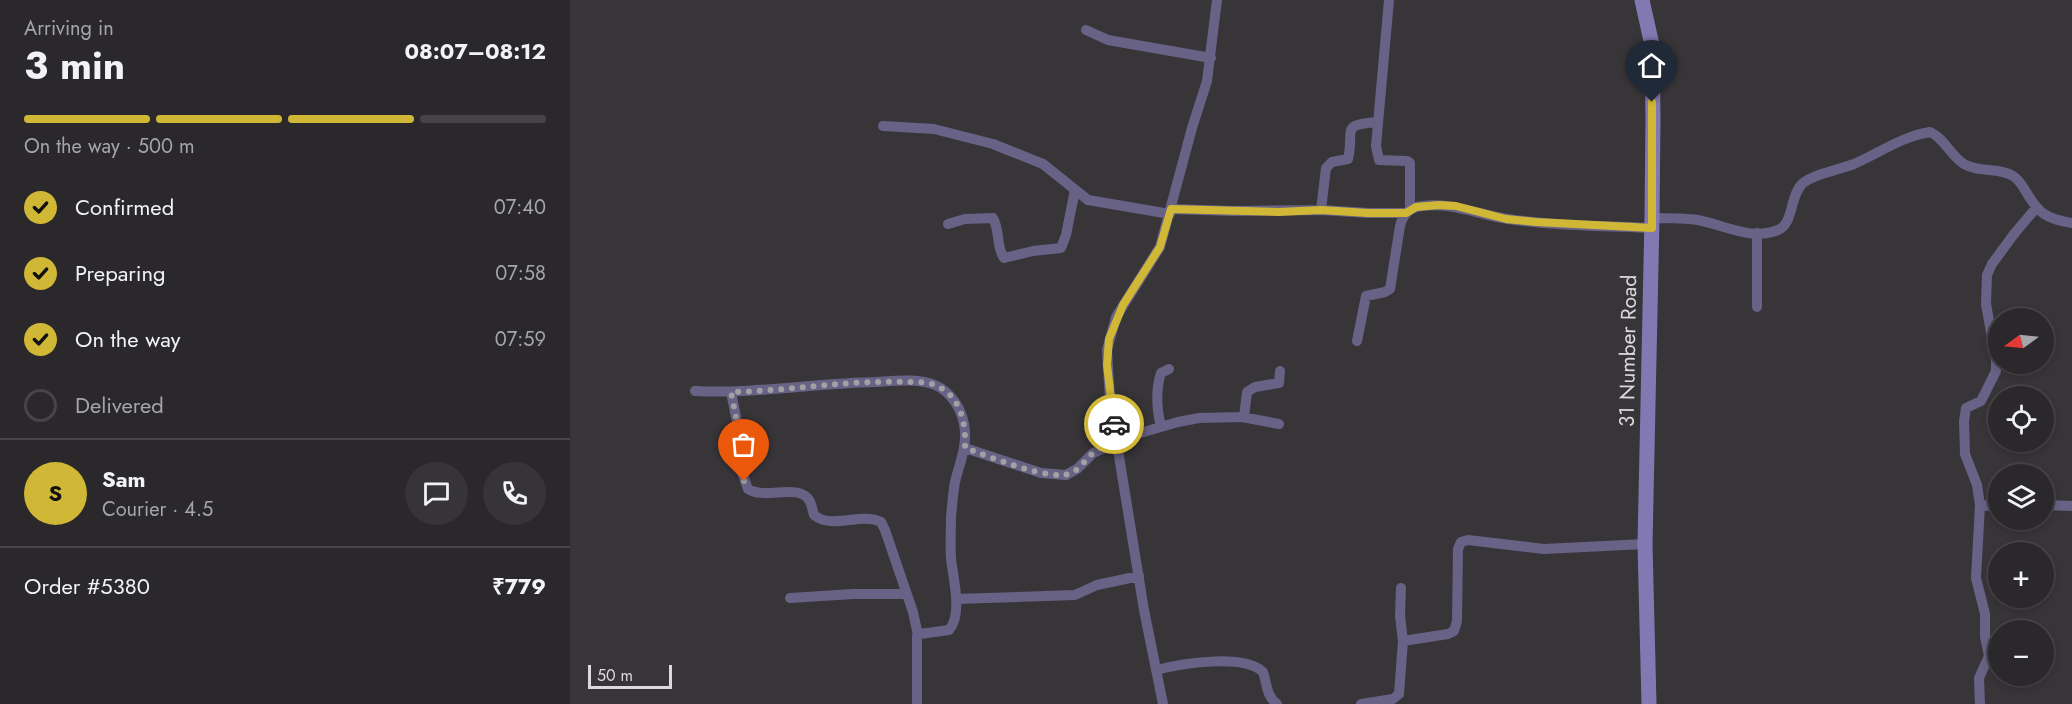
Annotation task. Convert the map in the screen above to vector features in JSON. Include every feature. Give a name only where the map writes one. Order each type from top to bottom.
[{"type":"main road","name":"31 Number Road","points":[[1642,0],[1652,45],[1652,223],[1645,544],[1648,704]]},
{"type":"street","points":[[1163,704],[1116,441],[1108,385],[1107,359],[1109,339],[1123,305],[1160,247],[1203,96],[1211,58],[1217,0]]},
{"type":"street","points":[[1357,341],[1366,296],[1388,291],[1392,284],[1400,226],[1408,211],[1410,163],[1379,160],[1376,146],[1389,0]]},
{"type":"street","points":[[1086,30],[1108,40],[1211,58]]},
{"type":"street","points":[[1321,210],[1326,168],[1332,162],[1348,159],[1352,128],[1358,124],[1377,122]]},
{"type":"street","points":[[883,126],[934,129],[993,144],[1043,164],[1093,202],[1170,211],[1321,210],[1368,213],[1408,211],[1422,206],[1456,206],[1506,219],[1536,222],[1652,223],[1693,220],[1731,230],[1757,233],[1771,232],[1788,222],[1793,198],[1805,182],[1855,164],[1902,141],[1930,132],[1966,165],[2013,176],[2036,208],[2050,218],[2072,223]]},
{"type":"street","points":[[948,224],[965,219],[993,218],[996,223],[1000,253],[1004,258],[1060,248],[1066,235],[1075,190]]},
{"type":"street","points":[[1980,704],[1979,678],[1989,656],[1985,637],[1985,614],[1976,578],[1980,505],[1977,485],[1965,454],[1964,421],[1966,408],[1981,401],[1996,371],[1986,304],[1987,275],[1992,264],[2036,208]]},
{"type":"street","points":[[1757,233],[1757,307]]},
{"type":"street","points":[[1161,428],[1157,405],[1159,381],[1161,373],[1169,369]]},
{"type":"street","points":[[1244,417],[1247,392],[1251,388],[1279,383],[1280,371]]},
{"type":"street","points":[[694,391],[731,392],[871,382],[932,384],[942,388],[950,395],[959,409],[966,435],[965,448],[955,483],[951,518],[951,557],[956,599],[954,620],[949,630],[918,635]]},
{"type":"street","points":[[731,392],[738,427],[742,473],[748,489],[761,494],[791,492],[802,495],[809,500],[814,515],[822,520],[878,520],[885,530],[913,612],[918,635],[917,704]]},
{"type":"street","points":[[965,448],[1041,473],[1066,475],[1077,469],[1093,453],[1116,441],[1178,422],[1199,418],[1244,417],[1279,424]]},
{"type":"street","points":[[1980,505],[1988,505]]},
{"type":"street","points":[[2054,505],[2072,506]]},
{"type":"street","points":[[1403,641],[1454,631],[1457,621],[1458,544],[1464,540],[1544,549],[1645,544]]},
{"type":"street","points":[[956,599],[1075,595],[1097,585],[1139,576]]},
{"type":"street","points":[[1361,704],[1398,696],[1400,691],[1403,641],[1400,616],[1401,588]]},
{"type":"street","points":[[790,598],[853,594],[906,594]]},
{"type":"street","points":[[1156,670],[1202,662],[1238,663],[1254,667],[1263,672],[1268,693],[1276,704]]},
{"type":"way so far","points":[[744,481],[738,427],[731,392],[855,382],[889,381],[932,384],[942,388],[950,395],[959,409],[966,435],[965,448],[1030,470],[1054,475],[1071,473],[1093,453],[1117,442],[1114,424]]},
{"type":"route","points":[[1114,424],[1107,365],[1107,350],[1112,327],[1130,293],[1155,258],[1171,209],[1406,213],[1416,207],[1439,205],[1456,206],[1506,219],[1590,226],[1652,228],[1652,102]]}]
